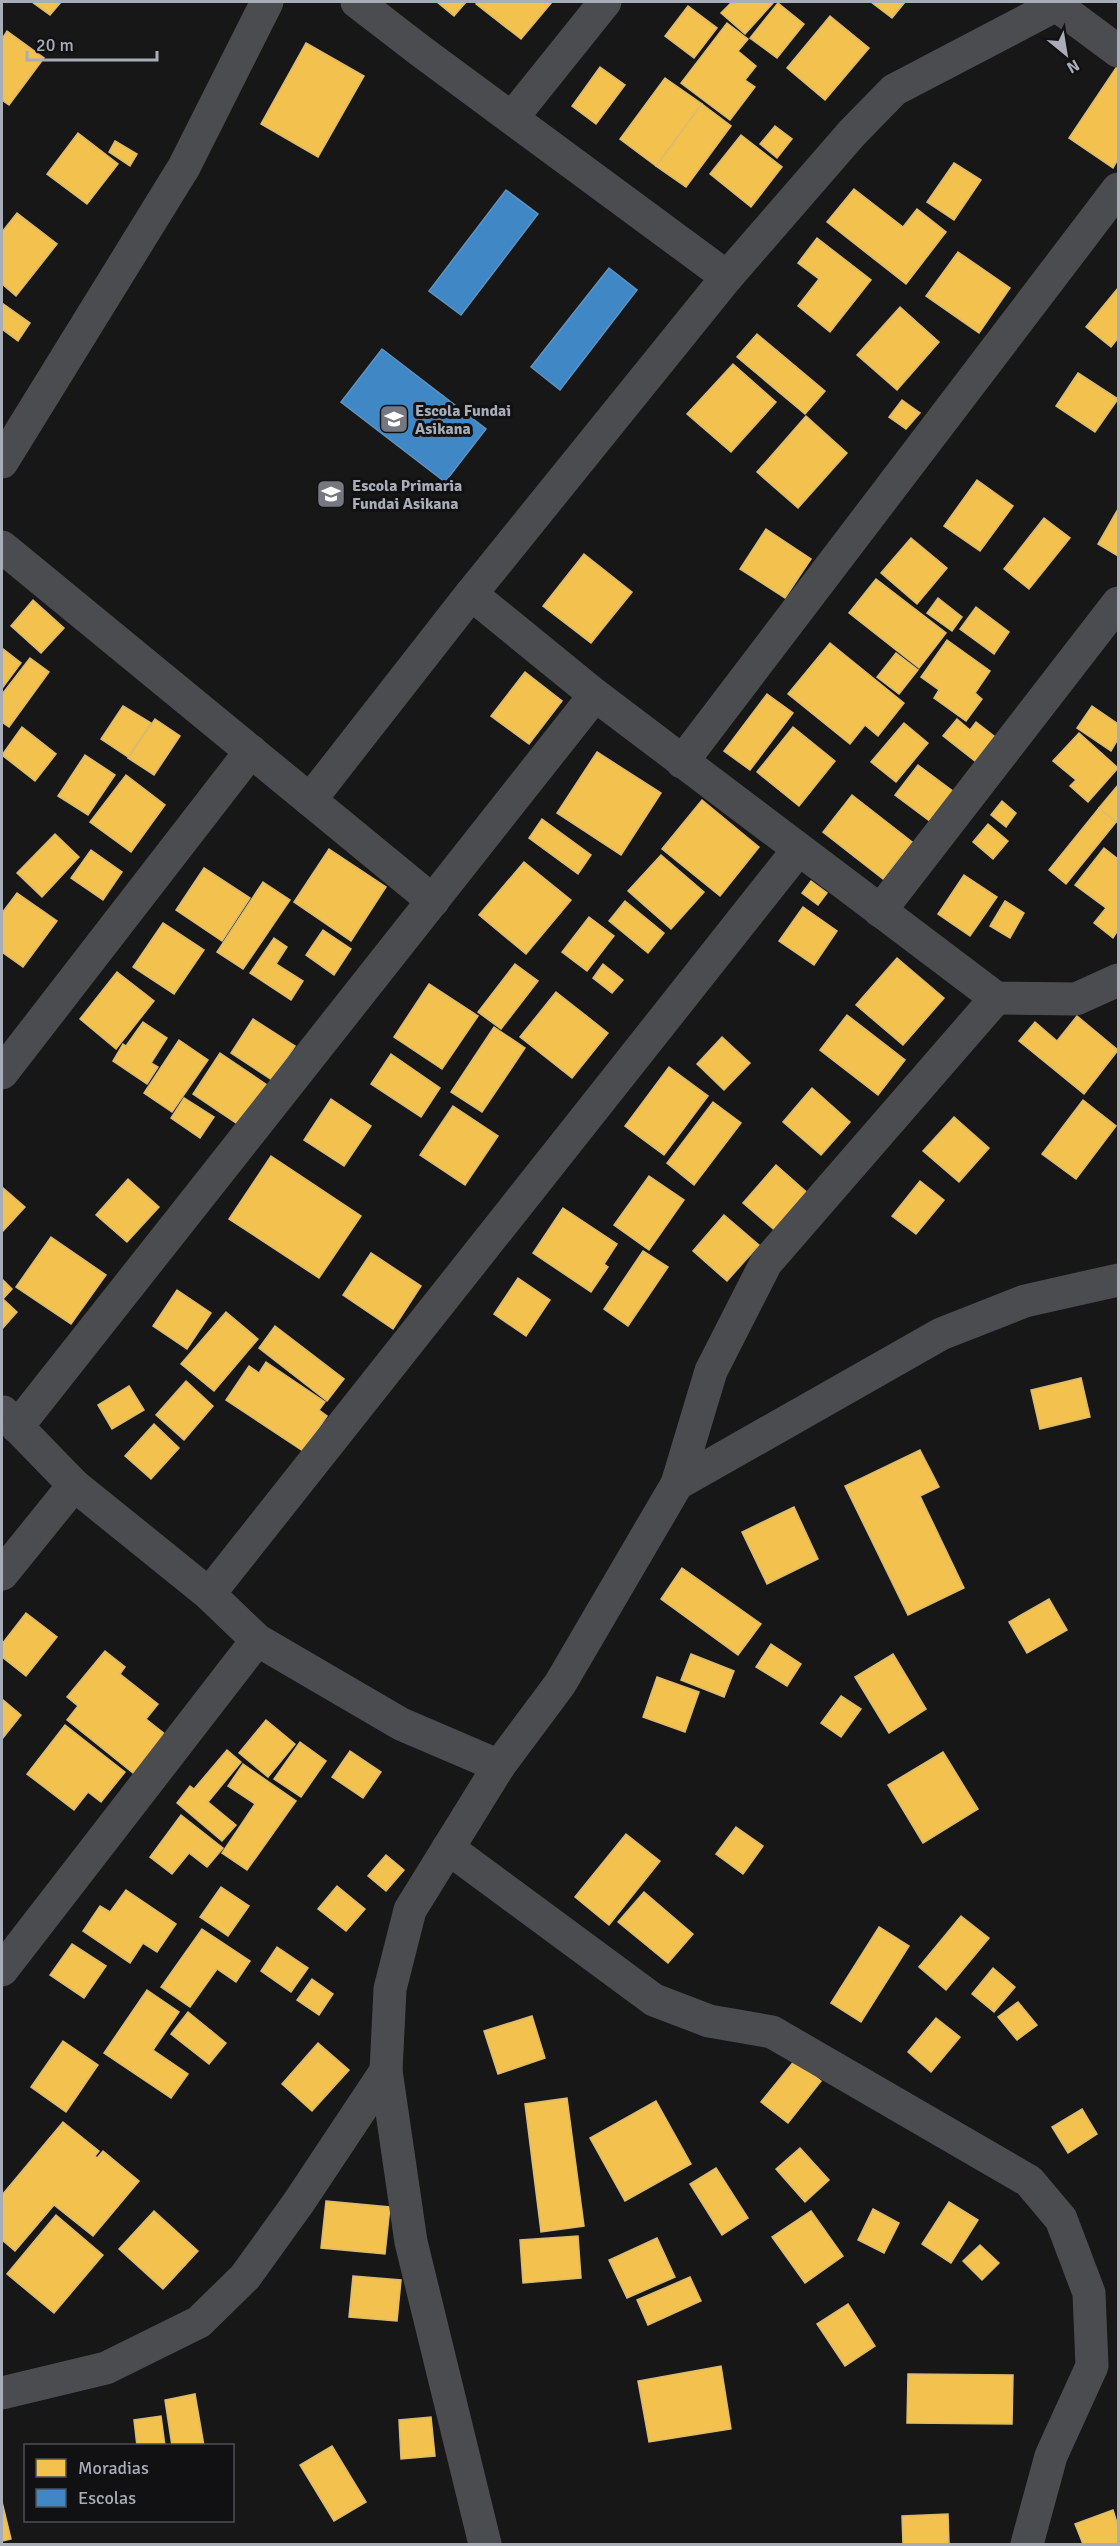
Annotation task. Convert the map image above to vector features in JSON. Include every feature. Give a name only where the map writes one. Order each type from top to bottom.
[{"type":"street","points":[[2,462],[184,167],[267,2]]},
{"type":"street","points":[[357,2],[727,277]]},
{"type":"street","points":[[512,118],[605,2]]},
{"type":"street","points":[[310,800],[471,594],[727,277],[852,133],[894,90],[1059,3],[1119,51]]},
{"type":"street","points":[[682,762],[1119,189]]},
{"type":"street","points":[[2,547],[433,901]]},
{"type":"street","points":[[471,594],[682,762],[996,998],[1076,999],[1119,980]]},
{"type":"street","points":[[880,911],[1119,603]]},
{"type":"street","points":[[499,1766],[401,1724],[257,1640],[209,1594],[74,1485],[9,1419],[433,901],[595,695]]},
{"type":"street","points":[[2,1073],[251,751]]},
{"type":"street","points":[[209,1594],[798,849]]},
{"type":"street","points":[[485,2544],[411,2242],[386,2071],[390,1989],[410,1910],[499,1766],[560,1684],[677,1484],[711,1371],[766,1263],[996,998]]},
{"type":"street","points":[[677,1484],[941,1334],[1025,1301],[1119,1280]]},
{"type":"street","points":[[2,1574],[74,1485]]},
{"type":"street","points":[[2,1970],[257,1640]]},
{"type":"street","points":[[448,1848],[654,2000],[709,2021],[772,2032],[1029,2181],[1036,2188],[1061,2219],[1089,2293],[1092,2366],[1051,2456],[1027,2544]]},
{"type":"street","points":[[2,2392],[106,2368],[199,2322],[245,2277],[299,2202],[386,2071]]},
{"type":"building: Moradias","points":[[32,2],[61,2],[50,15]]},
{"type":"building: Moradias","points":[[437,2],[466,2],[454,16]]},
{"type":"building: Moradias","points":[[478,2],[552,2],[521,39],[476,4]]},
{"type":"building: Moradias","points":[[732,2],[774,2],[745,34],[721,13]]},
{"type":"building: Moradias","points":[[871,2],[905,2],[892,18]]},
{"type":"building: Moradias","points":[[778,3],[804,24],[777,58],[750,38]]},
{"type":"building: Moradias","points":[[688,6],[717,28],[694,58],[665,36]]},
{"type":"building: Moradias","points":[[830,16],[869,48],[825,100],[787,68]]},
{"type":"building: Moradias","points":[[727,23],[748,39],[738,51],[756,66],[745,80],[755,87],[730,120],[681,83]]},
{"type":"building: Moradias","points":[[7,31],[44,58],[9,105],[2,100],[2,39]]},
{"type":"building: Moradias","points":[[306,43],[364,76],[318,157],[261,124]]},
{"type":"building: Moradias","points":[[1118,65],[1118,159],[1113,168],[1069,138]]},
{"type":"building: Moradias","points":[[600,67],[625,85],[596,124],[572,106]]},
{"type":"building: Moradias","points":[[665,78],[702,104],[656,166],[620,139]]},
{"type":"building: Moradias","points":[[702,104],[731,126],[686,187],[656,166]]},
{"type":"building: Moradias","points":[[775,126],[792,139],[777,158],[760,144]]},
{"type":"building: Moradias","points":[[78,133],[118,164],[87,204],[47,174]]},
{"type":"building: Moradias","points":[[741,135],[782,167],[751,207],[710,174]]},
{"type":"building: Moradias","points":[[115,141],[137,154],[130,166],[109,152]]},
{"type":"building: Moradias","points":[[954,163],[981,180],[954,220],[927,202]]},
{"type":"building: Moradias","points":[[854,189],[903,227],[917,209],[946,232],[906,284],[827,222]]},
{"type":"building: Moradias","points":[[17,213],[57,244],[16,296],[2,284],[2,232]]},
{"type":"building: Moradias","points":[[817,238],[871,280],[830,332],[798,306],[819,279],[798,263]]},
{"type":"building: Moradias","points":[[958,252],[1010,288],[979,333],[926,296]]},
{"type":"building: Moradias","points":[[1118,288],[1118,338],[1111,347],[1086,327]]},
{"type":"building: Moradias","points":[[2,303],[30,323],[18,341],[2,329]]},
{"type":"building: Moradias","points":[[900,307],[939,342],[897,390],[857,355]]},
{"type":"building: Moradias","points":[[757,334],[825,391],[805,414],[737,357]]},
{"type":"building: Moradias","points":[[733,364],[776,402],[731,452],[687,414]]},
{"type":"building: Moradias","points":[[1078,373],[1118,399],[1095,432],[1056,406]]},
{"type":"building: Moradias","points":[[902,400],[920,413],[906,429],[889,417]]},
{"type":"building: Moradias","points":[[806,416],[847,453],[798,508],[757,472]]},
{"type":"building: Moradias","points":[[977,480],[1013,506],[980,551],[944,526]]},
{"type":"building: Moradias","points":[[1118,509],[1118,556],[1098,544]]},
{"type":"building: Moradias","points":[[1044,518],[1070,538],[1029,589],[1004,569]]},
{"type":"building: Moradias","points":[[766,529],[811,559],[785,598],[740,569]]},
{"type":"building: Moradias","points":[[911,538],[947,568],[917,604],[881,573]]},
{"type":"building: Moradias","points":[[584,554],[632,592],[591,643],[543,606]]},
{"type":"building: Moradias","points":[[876,579],[946,633],[919,668],[849,613]]},
{"type":"building: Moradias","points":[[938,598],[962,617],[952,631],[927,613]]},
{"type":"building: Moradias","points":[[33,600],[64,628],[41,653],[11,626]]},
{"type":"building: Moradias","points":[[976,607],[1009,632],[994,654],[960,629]]},
{"type":"building: Moradias","points":[[947,640],[990,671],[975,693],[982,699],[966,721],[934,698],[939,690],[921,677]]},
{"type":"building: Moradias","points":[[830,643],[904,703],[878,736],[865,725],[850,744],[788,694]]},
{"type":"building: Moradias","points":[[2,648],[21,663],[3,687],[2,686]]},
{"type":"building: Moradias","points":[[896,653],[918,670],[899,694],[877,677]]},
{"type":"building: Moradias","points":[[30,658],[49,672],[9,727],[2,722],[2,692]]},
{"type":"building: Moradias","points":[[525,672],[562,701],[529,744],[491,716]]},
{"type":"building: Moradias","points":[[767,694],[793,713],[750,770],[724,751]]},
{"type":"building: Moradias","points":[[123,706],[151,723],[128,757],[101,739]]},
{"type":"building: Moradias","points":[[1092,706],[1118,724],[1118,739],[1111,751],[1077,728]]},
{"type":"building: Moradias","points":[[155,719],[180,736],[154,775],[128,758]]},
{"type":"building: Moradias","points":[[957,719],[970,730],[976,722],[999,740],[980,765],[943,736]]},
{"type":"building: Moradias","points":[[904,723],[928,743],[896,782],[871,762]]},
{"type":"building: Moradias","points":[[22,727],[56,754],[35,781],[2,755]]},
{"type":"building: Moradias","points":[[793,727],[835,761],[799,806],[757,772]]},
{"type":"building: Moradias","points":[[1079,733],[1118,768],[1088,802],[1070,786],[1076,780],[1053,761]]},
{"type":"building: Moradias","points":[[597,752],[661,793],[621,855],[557,813]]},
{"type":"building: Moradias","points":[[85,755],[115,775],[88,815],[58,796]]},
{"type":"building: Moradias","points":[[918,765],[958,795],[935,825],[895,795]]},
{"type":"building: Moradias","points":[[126,775],[165,805],[131,852],[90,822]]},
{"type":"building: Moradias","points":[[1118,785],[1118,819],[1116,822],[1099,808]]},
{"type":"building: Moradias","points":[[852,795],[912,842],[883,879],[823,832]]},
{"type":"building: Moradias","points":[[702,800],[759,847],[720,896],[662,849]]},
{"type":"building: Moradias","points":[[1002,801],[1016,813],[1006,827],[991,815]]},
{"type":"building: Moradias","points":[[1099,808],[1116,822],[1066,884],[1049,870]]},
{"type":"building: Moradias","points":[[542,819],[591,855],[578,874],[529,838]]},
{"type":"building: Moradias","points":[[988,824],[1008,841],[993,859],[973,842]]},
{"type":"building: Moradias","points":[[55,834],[79,857],[42,897],[17,873]]},
{"type":"building: Moradias","points":[[1104,848],[1118,859],[1118,930],[1113,938],[1094,923],[1106,908],[1075,885]]},
{"type":"building: Moradias","points":[[329,849],[386,887],[351,941],[294,902]]},
{"type":"building: Moradias","points":[[91,850],[122,872],[103,900],[71,878]]},
{"type":"building: Moradias","points":[[661,855],[704,892],[671,929],[628,891]]},
{"type":"building: Moradias","points":[[524,862],[571,900],[526,954],[479,915]]},
{"type":"building: Moradias","points":[[204,868],[250,898],[222,941],[176,910]]},
{"type":"building: Moradias","points":[[964,875],[997,897],[970,936],[938,914]]},
{"type":"building: Moradias","points":[[811,881],[827,893],[818,905],[802,893]]},
{"type":"building: Moradias","points":[[263,882],[290,900],[243,969],[217,952]]},
{"type":"building: Moradias","points":[[17,893],[57,921],[23,967],[2,952],[2,913]]},
{"type":"building: Moradias","points":[[625,901],[664,933],[648,953],[609,921]]},
{"type":"building: Moradias","points":[[1005,901],[1024,913],[1010,938],[990,926]]},
{"type":"building: Moradias","points":[[803,907],[837,931],[814,965],[779,941]]},
{"type":"building: Moradias","points":[[589,917],[614,936],[587,971],[562,952]]},
{"type":"building: Moradias","points":[[163,923],[204,950],[174,994],[133,967]]},
{"type":"building: Moradias","points":[[323,930],[351,949],[334,975],[306,955]]},
{"type":"building: Moradias","points":[[274,938],[287,947],[276,964],[303,981],[291,1000],[250,973]]},
{"type":"building: Moradias","points":[[897,958],[944,998],[903,1045],[856,1005]]},
{"type":"building: Moradias","points":[[515,964],[538,981],[501,1029],[478,1012]]},
{"type":"building: Moradias","points":[[603,964],[623,980],[612,993],[593,978]]},
{"type":"building: Moradias","points":[[117,972],[154,1001],[116,1049],[80,1019]]},
{"type":"building: Moradias","points":[[429,984],[478,1016],[442,1069],[394,1037]]},
{"type":"building: Moradias","points":[[556,992],[608,1033],[572,1078],[520,1037]]},
{"type":"building: Moradias","points":[[847,1015],[905,1060],[878,1095],[820,1050]]},
{"type":"building: Moradias","points":[[1077,1016],[1118,1050],[1084,1094],[1019,1041],[1035,1022],[1057,1041]]},
{"type":"building: Moradias","points":[[253,1019],[295,1046],[272,1080],[231,1053]]},
{"type":"building: Moradias","points":[[143,1022],[167,1038],[151,1063],[158,1067],[147,1084],[113,1061],[123,1044],[126,1046]]},
{"type":"building: Moradias","points":[[494,1027],[525,1048],[482,1112],[451,1092]]},
{"type":"building: Moradias","points":[[722,1037],[750,1063],[724,1090],[697,1064]]},
{"type":"building: Moradias","points":[[179,1040],[208,1060],[172,1112],[144,1093]]},
{"type":"building: Moradias","points":[[220,1053],[267,1085],[239,1125],[193,1094]]},
{"type":"building: Moradias","points":[[391,1054],[440,1088],[421,1117],[371,1084]]},
{"type":"building: Moradias","points":[[669,1067],[708,1096],[664,1155],[625,1126]]},
{"type":"building: Moradias","points":[[812,1088],[850,1122],[821,1155],[783,1122]]},
{"type":"building: Moradias","points":[[184,1098],[214,1117],[200,1138],[171,1118]]},
{"type":"building: Moradias","points":[[331,1099],[371,1126],[344,1166],[304,1140]]},
{"type":"building: Moradias","points":[[1083,1100],[1116,1126],[1076,1179],[1042,1154]]},
{"type":"building: Moradias","points":[[713,1102],[741,1123],[694,1185],[667,1163]]},
{"type":"building: Moradias","points":[[453,1106],[498,1136],[465,1185],[420,1155]]},
{"type":"building: Moradias","points":[[954,1117],[989,1148],[959,1182],[923,1151]]},
{"type":"building: Moradias","points":[[271,1156],[361,1216],[319,1278],[229,1219]]},
{"type":"building: Moradias","points":[[776,1165],[811,1196],[778,1233],[743,1203]]},
{"type":"building: Moradias","points":[[649,1176],[684,1200],[649,1250],[614,1225]]},
{"type":"building: Moradias","points":[[128,1179],[159,1207],[127,1242],[96,1215]]},
{"type":"building: Moradias","points":[[920,1181],[944,1200],[916,1234],[892,1216]]},
{"type":"building: Moradias","points":[[2,1187],[25,1207],[2,1232]]},
{"type":"building: Moradias","points":[[563,1208],[617,1244],[604,1264],[608,1267],[591,1292],[533,1253]]},
{"type":"building: Moradias","points":[[724,1215],[759,1245],[727,1281],[693,1251]]},
{"type":"building: Moradias","points":[[51,1237],[106,1275],[71,1324],[16,1287]]},
{"type":"building: Moradias","points":[[643,1251],[668,1267],[628,1326],[604,1309]]},
{"type":"building: Moradias","points":[[371,1253],[421,1286],[393,1329],[343,1295]]},
{"type":"building: Moradias","points":[[518,1278],[550,1300],[526,1336],[494,1314]]},
{"type":"building: Moradias","points":[[2,1279],[12,1289],[3,1299],[17,1312],[2,1329]]},
{"type":"building: Moradias","points":[[177,1290],[211,1313],[187,1349],[153,1326]]},
{"type":"building: Moradias","points":[[226,1312],[258,1339],[214,1391],[181,1364]]},
{"type":"building: Moradias","points":[[275,1326],[344,1379],[327,1401],[259,1348]]},
{"type":"building: Moradias","points":[[266,1362],[325,1402],[319,1410],[327,1416],[303,1451],[226,1400],[249,1366],[259,1373]]},
{"type":"building: Moradias","points":[[1081,1378],[1090,1417],[1040,1429],[1031,1390]]},
{"type":"building: Moradias","points":[[186,1381],[213,1406],[184,1440],[156,1415]]},
{"type":"building: Moradias","points":[[129,1386],[144,1410],[112,1429],[98,1405]]},
{"type":"building: Moradias","points":[[154,1424],[179,1448],[151,1479],[125,1456]]},
{"type":"building: Moradias","points":[[920,1450],[939,1487],[920,1496],[964,1588],[908,1615],[845,1486]]},
{"type":"building: Moradias","points":[[794,1507],[818,1559],[767,1584],[742,1532]]},
{"type":"building: Moradias","points":[[682,1568],[761,1624],[738,1655],[661,1599]]},
{"type":"building: Moradias","points":[[1049,1599],[1067,1630],[1027,1653],[1009,1622]]},
{"type":"building: Moradias","points":[[26,1613],[57,1637],[26,1676],[2,1657],[2,1644]]},
{"type":"building: Moradias","points":[[771,1644],[801,1664],[787,1686],[756,1667]]},
{"type":"building: Moradias","points":[[105,1651],[125,1667],[120,1674],[158,1704],[146,1719],[175,1742],[143,1781],[67,1720],[78,1706],[67,1697]]},
{"type":"building: Moradias","points":[[691,1654],[734,1671],[724,1697],[681,1680]]},
{"type":"building: Moradias","points":[[893,1654],[926,1709],[889,1733],[855,1677]]},
{"type":"building: Moradias","points":[[657,1677],[699,1692],[685,1732],[643,1717]]},
{"type":"building: Moradias","points":[[841,1696],[861,1709],[841,1737],[821,1723]]},
{"type":"building: Moradias","points":[[2,1699],[21,1715],[2,1739]]},
{"type":"building: Moradias","points":[[266,1720],[295,1744],[268,1777],[239,1753]]},
{"type":"building: Moradias","points":[[65,1725],[125,1772],[101,1802],[88,1792],[74,1810],[27,1774]]},
{"type":"building: Moradias","points":[[300,1742],[326,1761],[301,1797],[274,1779]]},
{"type":"building: Moradias","points":[[227,1750],[241,1762],[208,1802],[236,1825],[222,1841],[177,1803],[190,1786],[194,1789]]},
{"type":"building: Moradias","points":[[350,1751],[381,1772],[363,1798],[332,1777]]},
{"type":"building: Moradias","points":[[943,1752],[978,1809],[923,1843],[888,1785]]},
{"type":"building: Moradias","points":[[243,1764],[296,1801],[247,1870],[222,1853],[255,1804],[228,1786]]},
{"type":"building: Moradias","points":[[181,1815],[223,1848],[207,1867],[189,1853],[172,1874],[150,1857]]},
{"type":"building: Moradias","points":[[736,1827],[763,1846],[743,1874],[716,1854]]},
{"type":"building: Moradias","points":[[626,1834],[660,1861],[609,1925],[575,1897]]},
{"type":"building: Moradias","points":[[386,1855],[404,1870],[386,1891],[368,1876]]},
{"type":"building: Moradias","points":[[337,1886],[365,1909],[346,1931],[318,1909]]},
{"type":"building: Moradias","points":[[221,1887],[249,1906],[228,1936],[200,1917]]},
{"type":"building: Moradias","points":[[126,1890],[176,1924],[157,1952],[143,1943],[130,1963],[83,1931],[100,1906],[110,1912]]},
{"type":"building: Moradias","points":[[644,1892],[693,1934],[668,1963],[618,1922]]},
{"type":"building: Moradias","points":[[961,1916],[989,1938],[946,1990],[919,1967]]},
{"type":"building: Moradias","points":[[879,1927],[909,1946],[861,2022],[831,2003]]},
{"type":"building: Moradias","points":[[202,1929],[250,1961],[236,1982],[217,1969],[190,2007],[161,1987]]},
{"type":"building: Moradias","points":[[72,1944],[106,1966],[84,1998],[50,1975]]},
{"type":"building: Moradias","points":[[277,1947],[308,1968],[291,1992],[261,1971]]},
{"type":"building: Moradias","points":[[993,1968],[1015,1987],[994,2012],[972,1994]]},
{"type":"building: Moradias","points":[[312,1979],[333,1994],[319,2015],[297,2000]]},
{"type":"building: Moradias","points":[[147,1990],[179,2012],[153,2050],[188,2074],[171,2098],[104,2053]]},
{"type":"building: Moradias","points":[[1018,2002],[1037,2025],[1017,2040],[998,2017]]},
{"type":"building: Moradias","points":[[188,2012],[226,2043],[209,2064],[171,2034]]},
{"type":"building: Moradias","points":[[532,2016],[545,2058],[498,2074],[484,2031]]},
{"type":"building: Moradias","points":[[936,2018],[960,2037],[931,2072],[908,2052]]},
{"type":"building: Moradias","points":[[63,2041],[98,2065],[66,2112],[31,2087]]},
{"type":"building: Moradias","points":[[318,2043],[349,2070],[312,2111],[282,2084]]},
{"type":"building: Moradias","points":[[795,2060],[821,2081],[788,2123],[761,2102]]},
{"type":"building: Moradias","points":[[567,2098],[584,2226],[541,2232],[525,2104]]},
{"type":"building: Moradias","points":[[656,2101],[691,2164],[625,2201],[590,2138]]},
{"type":"building: Moradias","points":[[1082,2109],[1097,2134],[1068,2153],[1052,2127]]},
{"type":"building: Moradias","points":[[63,2122],[99,2151],[95,2156],[97,2158],[103,2151],[139,2181],[93,2236],[54,2205],[15,2251],[2,2240],[2,2195]]},
{"type":"building: Moradias","points":[[800,2148],[829,2180],[805,2202],[776,2169]]},
{"type":"building: Moradias","points":[[716,2168],[748,2218],[722,2235],[690,2184]]},
{"type":"building: Moradias","points":[[326,2201],[390,2207],[385,2254],[321,2248]]},
{"type":"building: Moradias","points":[[949,2202],[978,2220],[951,2263],[922,2244]]},
{"type":"building: Moradias","points":[[873,2209],[899,2223],[884,2253],[858,2240]]},
{"type":"building: Moradias","points":[[154,2211],[198,2251],[163,2289],[119,2249]]},
{"type":"building: Moradias","points":[[811,2211],[843,2256],[805,2283],[772,2237]]},
{"type":"building: Moradias","points":[[56,2215],[103,2255],[54,2313],[7,2274]]},
{"type":"building: Moradias","points":[[578,2236],[581,2278],[523,2283],[520,2240]]},
{"type":"building: Moradias","points":[[657,2238],[675,2277],[627,2298],[609,2260]]},
{"type":"building: Moradias","points":[[980,2245],[999,2263],[982,2280],[963,2261]]},
{"type":"building: Moradias","points":[[353,2276],[401,2280],[397,2321],[349,2317]]},
{"type":"building: Moradias","points":[[690,2277],[701,2301],[648,2325],[637,2300]]},
{"type":"building: Moradias","points":[[848,2304],[875,2346],[845,2366],[817,2324]]},
{"type":"building: Moradias","points":[[721,2366],[731,2429],[649,2442],[638,2381]]},
{"type":"building: Moradias","points":[[908,2374],[1013,2375],[1012,2424],[907,2423]]},
{"type":"building: Moradias","points":[[195,2394],[204,2444],[172,2444],[165,2400]]},
{"type":"building: Moradias","points":[[161,2416],[165,2444],[137,2444],[134,2420]]},
{"type":"building: Moradias","points":[[431,2417],[435,2456],[401,2459],[399,2420]]},
{"type":"building: Moradias","points":[[332,2446],[366,2502],[334,2521],[300,2465]]},
{"type":"building: Moradias","points":[[2,2502],[11,2539],[2,2541]]},
{"type":"building: Moradias","points":[[1113,2510],[1118,2526],[1118,2544],[1083,2544],[1075,2524]]},
{"type":"building: Moradias","points":[[948,2514],[949,2544],[903,2544],[902,2516]]},
{"type":"building: Escolas","points":[[506,190],[538,214],[461,315],[429,291]]},
{"type":"building: Escolas","points":[[609,268],[637,290],[560,390],[531,367]]},
{"type":"building: Escolas","points":[[382,349],[486,429],[445,482],[341,402]]},
{"type":"place","name":"Escola Fundai Asikana","points":[[394,419]]},
{"type":"place","name":"Escola Primaria Fundai Asikana","points":[[331,494]]}]
